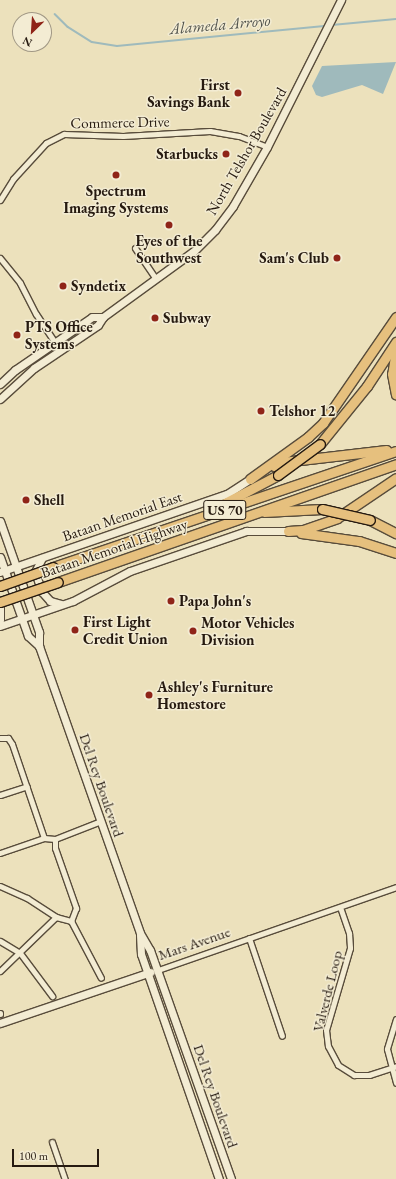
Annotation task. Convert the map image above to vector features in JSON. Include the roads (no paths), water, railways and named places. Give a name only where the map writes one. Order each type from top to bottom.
[{"type":"highway","points":[[250,479],[308,437],[323,423],[396,317]]},
{"type":"highway","points":[[179,524],[185,519],[240,496],[278,475],[320,444],[367,386],[396,342]]},
{"type":"highway","points":[[396,350],[392,374],[396,395]]},
{"type":"highway","points":[[250,479],[283,462],[396,450]]},
{"type":"highway","name":"Bataan Memorial Highway","points":[[0,586],[179,524],[341,472],[396,450]]},
{"type":"highway","name":"Bataan Memorial Highway","points":[[0,602],[396,464]]},
{"type":"highway","points":[[288,531],[310,528],[338,518],[396,478]]},
{"type":"highway","points":[[257,512],[322,509],[370,520],[396,533]]},
{"type":"highway","points":[[288,531],[359,541],[396,553]]},
{"type":"main road","name":"North Telshor Boulevard","points":[[0,399],[8,389],[60,350],[98,325],[103,317],[194,251],[215,230],[233,206],[267,147],[341,0]]},
{"type":"main road","name":"North Telshor Boulevard","points":[[0,384],[15,370],[92,317],[103,317]]},
{"type":"main road","points":[[0,403],[8,389]]},
{"type":"main road","name":"Bataan Memorial East","points":[[2,571],[227,494],[250,479]]},
{"type":"main road","name":"Del Rey Boulevard","points":[[0,521],[40,636],[39,646],[140,933],[150,950],[158,970],[231,1179]]},
{"type":"main road","points":[[0,626],[22,620],[63,604],[130,571],[246,531],[288,531]]},
{"type":"main road","name":"Del Rey Boulevard","points":[[0,556],[2,571],[30,640],[39,646]]},
{"type":"main road","points":[[42,558],[35,572],[42,592],[50,601],[63,604]]},
{"type":"main road","points":[[0,602],[0,620]]},
{"type":"main road","name":"Del Rey Boulevard","points":[[140,933],[141,954],[219,1179]]},
{"type":"main road","name":"Mars Avenue","points":[[0,1023],[158,970]]},
{"type":"main road","points":[[198,1117],[208,1112]]},
{"type":"main road","points":[[203,1133],[214,1130]]},
{"type":"main road","points":[[212,1160],[219,1166],[224,1179]]},
{"type":"street","name":"Commerce Drive","points":[[0,200],[13,180],[46,143],[64,134],[123,136],[210,131],[239,136],[267,147]]},
{"type":"street","points":[[135,248],[156,279]]},
{"type":"street","points":[[0,258],[20,283],[60,350]]},
{"type":"street","points":[[0,738],[8,738],[12,744],[44,838]]},
{"type":"street","points":[[0,795],[27,786]]},
{"type":"street","points":[[0,853],[44,838],[55,839],[101,821]]},
{"type":"street","points":[[55,839],[55,848],[76,908],[71,921]]},
{"type":"street","points":[[0,886],[27,898],[56,917],[71,921],[101,978]]},
{"type":"street","name":"Mars Avenue","points":[[158,970],[340,906],[396,888]]},
{"type":"street","name":"Valverde Loop","points":[[340,906],[349,933],[350,948],[326,1030],[328,1046],[338,1065],[350,1074],[365,1076],[393,1066]]},
{"type":"street","points":[[0,971],[56,917]]},
{"type":"street","points":[[249,938],[282,1036]]},
{"type":"street","points":[[0,941],[20,953],[52,996]]},
{"type":"street","points":[[396,1020],[387,1049],[393,1066],[396,1083]]},
{"type":"street","points":[[52,1142],[65,1179]]},
{"type":"water","points":[[396,62],[383,94],[362,85],[322,97],[316,95],[312,86],[322,66]]},
{"type":"waterway","name":"Alameda Arroyo","points":[[55,14],[68,27],[92,42],[117,46],[324,26]]},
{"type":"waterway","name":"Alameda Arroyo","points":[[332,25],[396,19]]},
{"type":"place","name":"First Savings Bank","points":[[238,93]]},
{"type":"place","name":"Starbucks","points":[[226,154]]},
{"type":"place","name":"Spectrum Imaging Systems","points":[[116,175]]},
{"type":"place","name":"Eyes of the Southwest","points":[[169,225]]},
{"type":"place","name":"Sam's Club","points":[[337,258]]},
{"type":"place","name":"Syndetix","points":[[63,286]]},
{"type":"place","name":"Subway","points":[[155,318]]},
{"type":"place","name":"PTS Office Systems","points":[[17,335]]},
{"type":"place","name":"Telshor 12","points":[[261,411]]},
{"type":"place","name":"Shell","points":[[26,500]]},
{"type":"place","name":"Papa John's","points":[[171,601]]},
{"type":"place","name":"First Light Credit Union","points":[[75,630]]},
{"type":"place","name":"Motor Vehicles Division","points":[[193,631]]},
{"type":"place","name":"Ashley's Furniture Homestore","points":[[149,695]]}]
